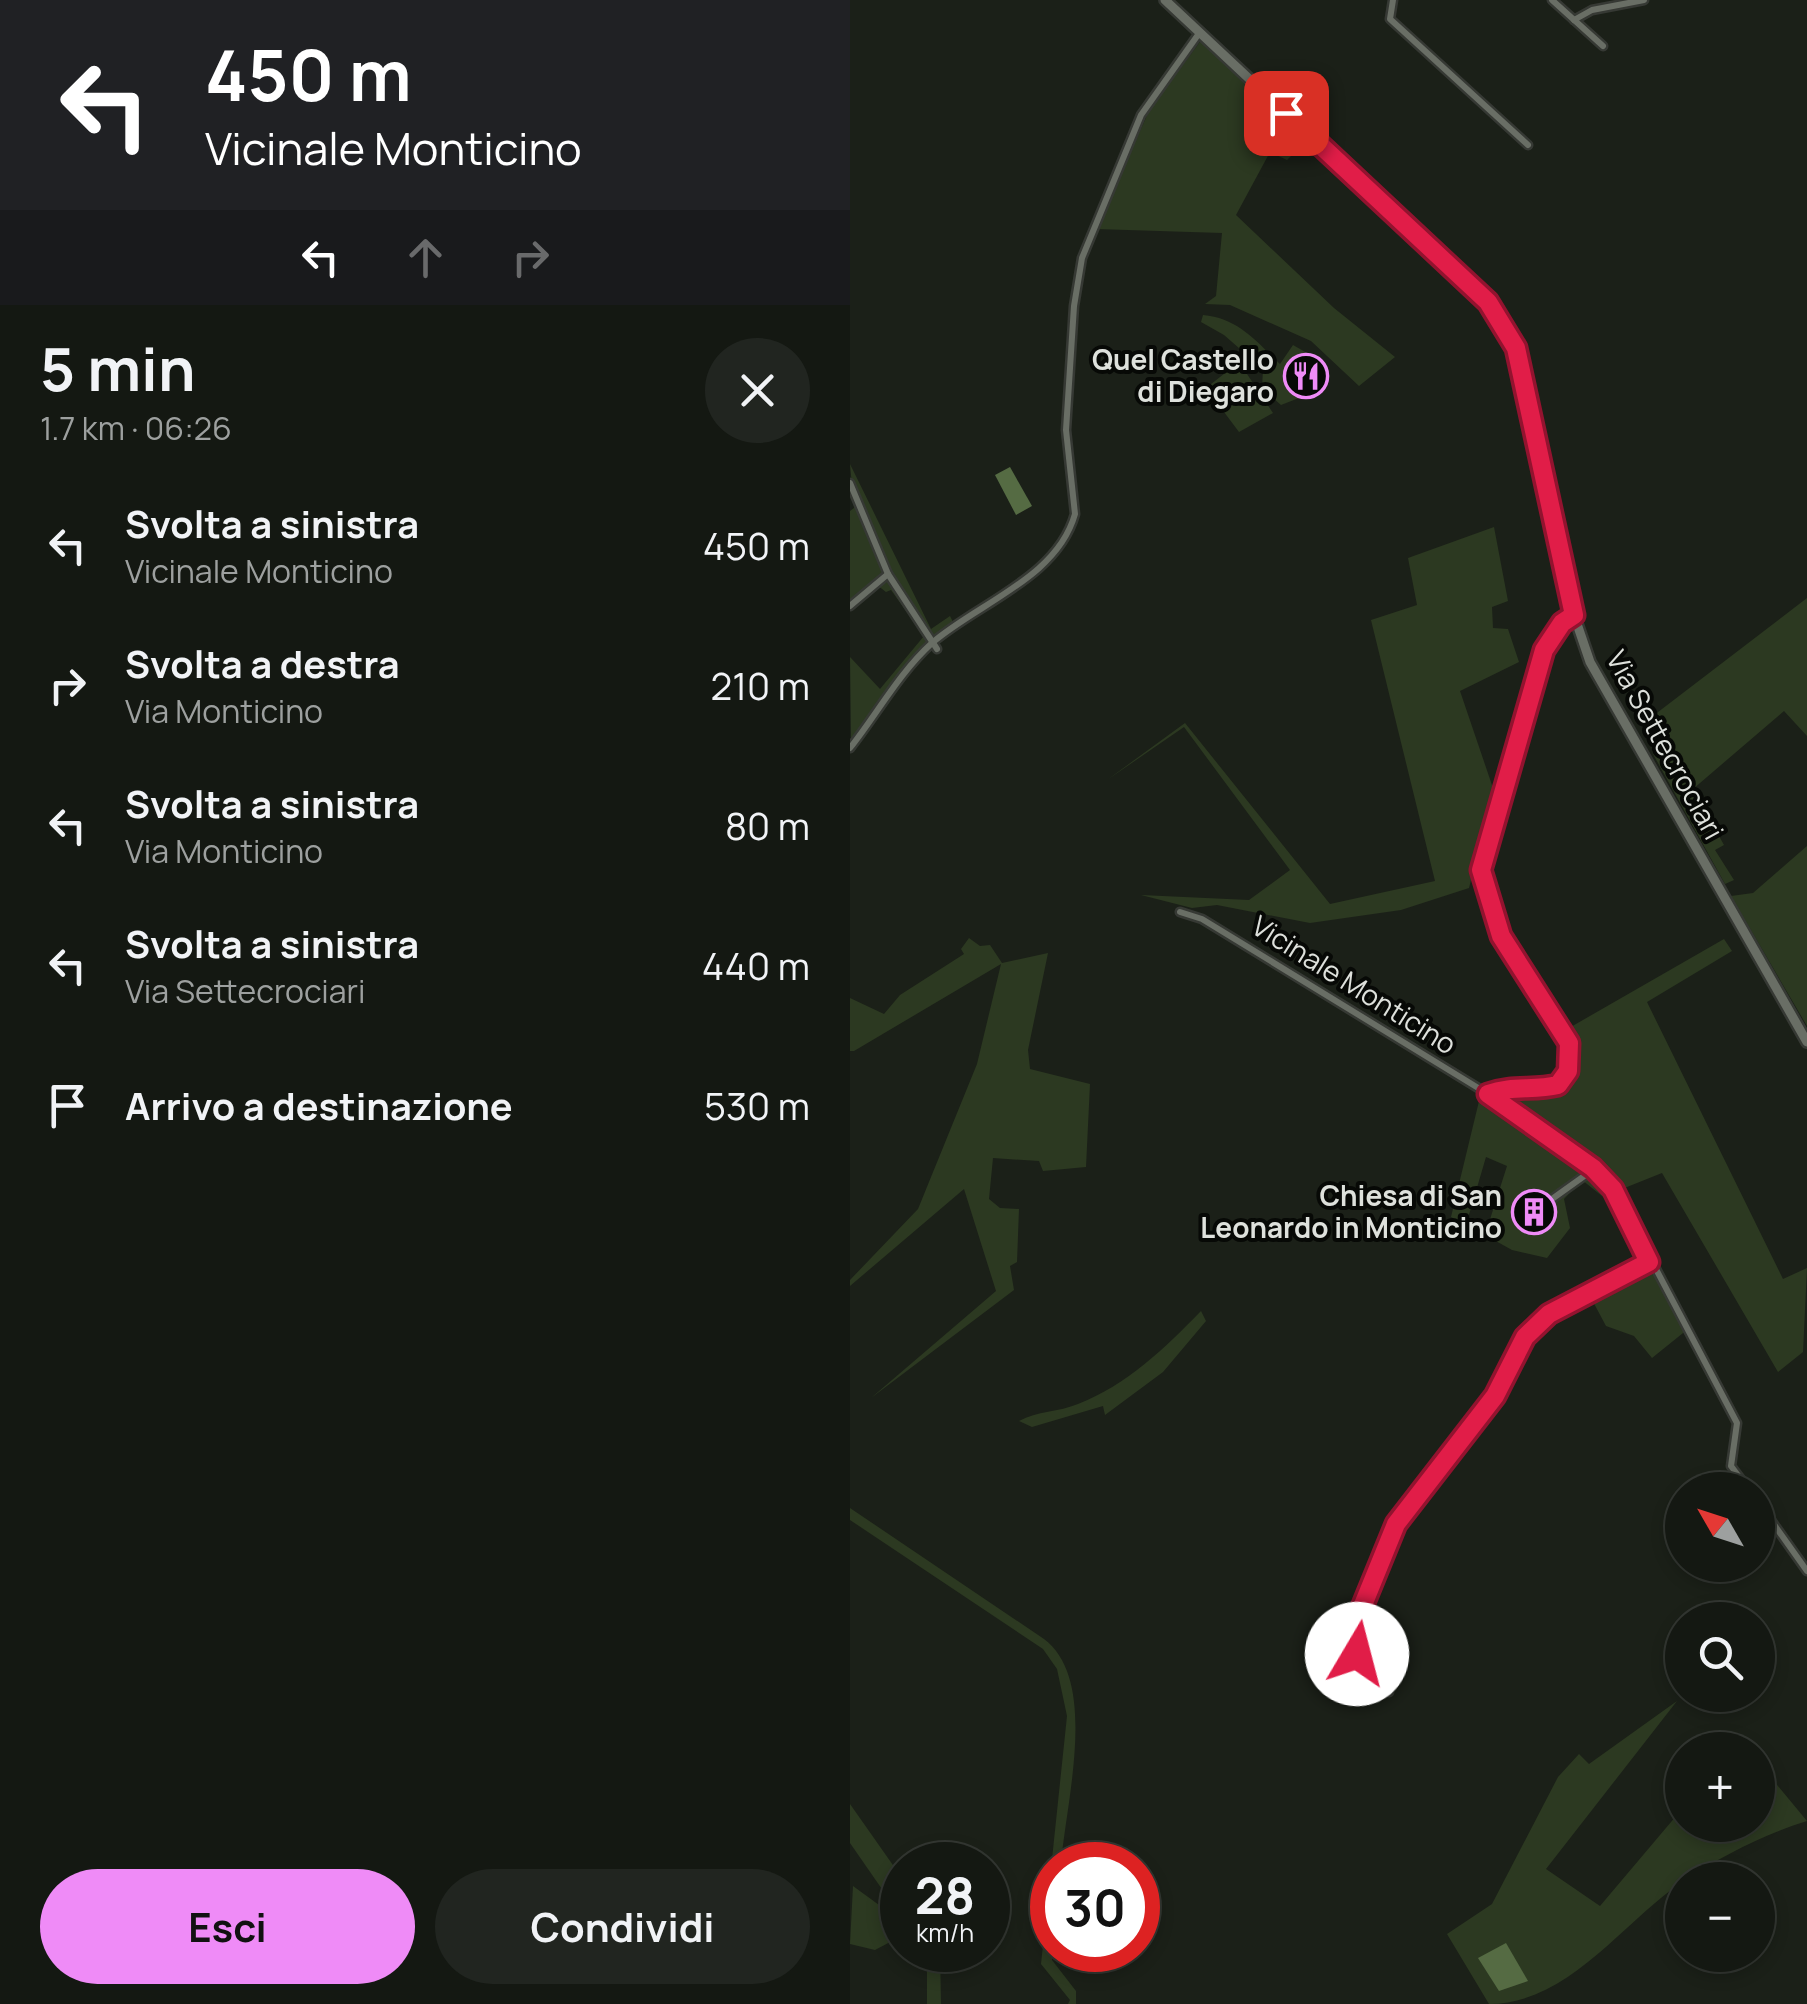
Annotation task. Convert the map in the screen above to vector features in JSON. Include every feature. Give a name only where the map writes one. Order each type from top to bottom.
[{"type":"main road","name":"Via Settecrociari","points":[[1165,0],[1488,302],[1516,348],[1574,615],[1590,662],[1807,1042]]},
{"type":"street","points":[[1393,0],[1390,18],[1528,145]]},
{"type":"street","points":[[1552,0],[1566,7],[1574,20],[1603,46]]},
{"type":"street","points":[[1574,20],[1592,10],[1644,0]]},
{"type":"street","points":[[850,748],[934,646],[1024,580],[1071,527],[1075,514],[1066,430],[1068,386],[1074,306],[1091,236],[1141,115],[1200,32]]},
{"type":"street","points":[[850,482],[888,574],[934,646]]},
{"type":"street","points":[[850,606],[888,574]]},
{"type":"street","points":[[1488,1094],[1518,1084],[1540,1089],[1558,1085],[1568,1071],[1569,1043],[1501,936],[1481,870],[1544,650],[1562,623],[1574,615]]},
{"type":"street","name":"Vicinale Monticino","points":[[1180,912],[1202,918],[1488,1094],[1593,1168],[1614,1191],[1737,1423],[1732,1466],[1736,1472]]},
{"type":"street","points":[[1552,1199],[1587,1174],[1614,1191]]},
{"type":"street","points":[[1389,1692],[1362,1668],[1354,1627],[1406,1508],[1495,1396],[1537,1322],[1649,1262]]},
{"type":"street","points":[[1775,1526],[1807,1571]]},
{"type":"shaded area","points":[[1202,39],[1308,139],[1287,160],[1270,152],[1236,215],[1334,308],[1395,357],[1359,386],[1311,341],[1230,305],[1205,304],[1216,296],[1222,233],[1096,229],[1149,111]]},
{"type":"shaded area","points":[[1203,315],[1236,326],[1280,364],[1293,345],[1307,353],[1288,376],[1305,390],[1299,398],[1281,405],[1262,388],[1263,369],[1224,335],[1201,322]]},
{"type":"shaded area","points":[[1243,359],[1252,366],[1247,374],[1273,413],[1239,432],[1206,388]]},
{"type":"shaded area","points":[[850,464],[931,629],[950,616],[953,622],[924,645],[851,741],[850,657],[880,689],[924,636],[891,590],[886,592],[877,585],[857,602],[850,601],[850,511],[854,508]]},
{"type":"shaded area","points":[[1010,467],[1032,506],[1016,515],[995,475]]},
{"type":"shaded area","points":[[1494,527],[1508,601],[1492,607],[1493,628],[1508,629],[1519,662],[1460,691],[1494,791],[1469,888],[1401,910],[1310,923],[1217,905],[1192,908],[1141,895],[1249,900],[1290,870],[1184,727],[1107,780],[1185,723],[1330,904],[1435,881],[1371,620],[1417,605],[1408,558]]},
{"type":"shaded area","points":[[1807,598],[1807,736],[1784,711],[1693,789],[1724,845],[1715,850],[1734,880],[1725,884],[1653,754],[1645,722]]},
{"type":"shaded area","points":[[1807,846],[1807,1026],[1731,896],[1753,893]]},
{"type":"shaded area","points":[[969,938],[980,946],[990,945],[1002,963],[1048,953],[1028,1050],[1030,1069],[1090,1084],[1086,1167],[1043,1171],[1039,1161],[993,1158],[989,1199],[1000,1208],[1019,1209],[1017,1262],[1010,1266],[1014,1290],[871,1398],[996,1291],[964,1189],[850,1286],[850,1280],[918,1209],[977,1064],[1001,964],[854,1051],[850,1051],[850,998],[884,1014],[900,995],[964,954],[961,949]]},
{"type":"shaded area","points":[[1724,939],[1732,951],[1647,1002],[1783,1279],[1807,1268],[1803,1352],[1778,1372],[1662,1173],[1617,1191],[1571,1147],[1494,1095],[1518,1088],[1558,1090],[1572,1073],[1569,1028]]},
{"type":"shaded area","points":[[1480,1097],[1558,1146],[1593,1177],[1622,1212],[1582,1180],[1564,1199],[1570,1228],[1547,1258],[1512,1250],[1485,1235],[1507,1166],[1486,1157],[1466,1225],[1451,1217]]},
{"type":"shaded area","points":[[1648,1260],[1688,1329],[1652,1358],[1634,1336],[1606,1326],[1590,1296]]},
{"type":"shaded area","points":[[1201,1311],[1206,1321],[1163,1372],[1105,1415],[1103,1406],[1032,1427],[1019,1421],[1078,1404],[1113,1387],[1159,1352]]},
{"type":"shaded area","points":[[850,1508],[1044,1639],[1061,1658],[1071,1684],[1075,1713],[1064,1842],[1054,1842],[1067,1716],[1057,1669],[1043,1649],[850,1520]]},
{"type":"shaded area","points":[[1665,1710],[1668,1712],[1546,1869],[1600,1906],[1665,1829],[1665,1842],[1753,1842],[1715,1862],[1665,1862],[1665,1895],[1593,1958],[1544,1991],[1489,2004],[1447,1934],[1492,1904],[1558,1777],[1579,1754],[1589,1764]]},
{"type":"shaded area","points":[[1775,1782],[1807,1821],[1775,1833]]},
{"type":"shaded area","points":[[850,1804],[880,1847],[880,1886],[850,1843]]},
{"type":"shaded area","points":[[853,1886],[879,1905],[880,1947],[875,1950],[850,1944]]},
{"type":"shaded area","points":[[1506,1943],[1528,1981],[1499,1991],[1478,1958]]},
{"type":"shaded area","points":[[927,1972],[940,1972],[941,2004],[927,2004]]},
{"type":"shaded area","points":[[1047,1972],[1061,1972],[1076,1991],[1076,2004],[1068,2004],[1070,2000]]},
{"type":"place","name":"Quel Castello di Diegaro","points":[[1306,376]]},
{"type":"place","name":"Chiesa di San Leonardo in Monticino","points":[[1534,1212]]},
{"type":"route","points":[[1286,113],[1488,302],[1516,348],[1574,615],[1562,623],[1544,650],[1481,870],[1486,897],[1501,936],[1569,1043],[1568,1071],[1558,1085],[1540,1089],[1518,1084],[1488,1094],[1593,1168],[1613,1189],[1628,1214],[1649,1262],[1549,1314],[1525,1337],[1495,1396],[1396,1524],[1354,1627],[1357,1654]]}]
